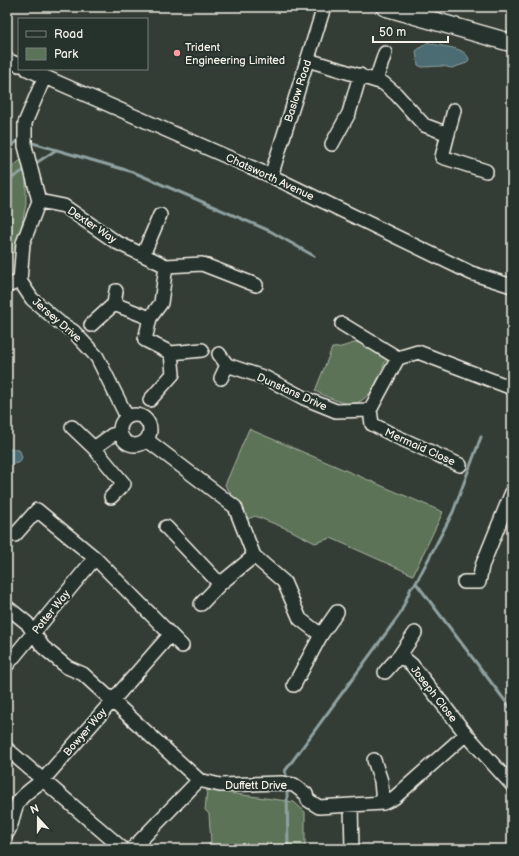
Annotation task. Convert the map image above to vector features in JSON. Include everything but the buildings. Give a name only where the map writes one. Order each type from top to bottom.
[{"type":"main road","points":[[384,7],[512,43]]},
{"type":"street","name":"Baslow Road","points":[[271,176],[324,7]]},
{"type":"street","points":[[376,80],[385,53]]},
{"type":"street","points":[[7,60],[18,65]]},
{"type":"street","points":[[308,60],[376,80],[390,88],[424,126],[448,134]]},
{"type":"street","name":"Chatsworth Avenue","points":[[29,70],[44,78],[271,176],[471,273],[512,286]]},
{"type":"street","points":[[332,144],[349,113],[360,75]]},
{"type":"street","points":[[7,286],[20,281],[23,242],[39,201],[25,140],[25,123],[44,78]]},
{"type":"street","points":[[454,110],[442,157],[486,171]]},
{"type":"street","name":"Dexter Way","points":[[39,201],[64,206],[116,242],[166,266],[202,264],[256,285]]},
{"type":"street","points":[[143,255],[160,215]]},
{"type":"street","points":[[166,266],[161,303],[150,318],[145,340],[171,354],[202,350]]},
{"type":"street","name":"Jersey Drive","points":[[20,281],[32,299],[60,323],[73,331],[97,357],[127,417]]},
{"type":"street","points":[[91,325],[115,297],[150,318]]},
{"type":"street","points":[[342,324],[398,358]]},
{"type":"street","points":[[370,410],[398,358],[418,352],[512,388]]},
{"type":"street","points":[[150,400],[173,374],[171,354]]},
{"type":"street","points":[[219,354],[227,366],[221,378]]},
{"type":"street","name":"Dunstans Drive","points":[[227,366],[266,378],[304,398],[336,411],[370,410]]},
{"type":"street","name":"Mermaid Close","points":[[370,410],[372,424],[460,465]]},
{"type":"street","points":[[140,416],[147,421],[150,430],[148,440],[139,445],[129,445],[125,442],[120,433],[121,424],[127,417],[140,416]]},
{"type":"street","points":[[72,427],[94,448],[114,474],[124,484],[111,497]]},
{"type":"street","points":[[94,448],[112,435],[120,433]]},
{"type":"street","points":[[148,440],[235,507],[254,556],[284,582],[300,619],[321,635]]},
{"type":"street","points":[[464,582],[482,586],[482,566],[512,492]]},
{"type":"street","points":[[15,535],[37,510],[95,558],[182,646]]},
{"type":"street","points":[[166,528],[220,584]]},
{"type":"street","points":[[201,604],[220,584],[254,556]]},
{"type":"street","name":"Potter Way","points":[[7,665],[95,558]]},
{"type":"street","name":"Duffett Drive","points":[[7,607],[27,623],[43,646],[67,667],[83,674],[199,780],[220,785],[281,783],[294,785],[306,794],[308,800],[319,807],[383,803],[394,798],[466,734]]},
{"type":"street","points":[[294,685],[321,635],[337,612]]},
{"type":"street","points":[[385,672],[400,655],[415,633]]},
{"type":"street","name":"Bowyer Way","points":[[7,833],[11,828],[14,811],[19,800],[43,780],[170,635]]},
{"type":"street","name":"Joseph Close","points":[[400,655],[412,665],[466,734],[512,785]]},
{"type":"street","points":[[7,749],[123,849]]},
{"type":"street","points":[[374,760],[381,781],[383,803]]},
{"type":"street","points":[[132,849],[199,780]]},
{"type":"street","points":[[351,806],[352,849]]},
{"type":"green space","points":[[22,159],[26,179],[26,204],[16,253],[7,252],[7,171]]},
{"type":"green space","points":[[360,342],[387,358],[378,380],[364,399],[347,404],[315,391],[332,348]]},
{"type":"green space","points":[[249,429],[443,512],[413,575],[331,538],[315,543],[290,530],[255,516],[248,519],[225,485]]},
{"type":"green space","points":[[207,790],[294,802],[305,812],[305,849],[205,849],[211,842],[209,814],[205,810]]},
{"type":"water","points":[[428,42],[462,51],[469,59],[467,63],[452,68],[442,66],[422,67],[418,65],[416,51]]},
{"type":"water","points":[[12,448],[20,451],[22,457],[20,462],[10,465],[7,463],[7,451]]},
{"type":"waterway","points":[[7,151],[19,139],[22,140]]},
{"type":"waterway","points":[[29,142],[133,172],[270,231],[314,256]]},
{"type":"waterway","points":[[33,165],[56,150]]},
{"type":"waterway","points":[[7,181],[26,169]]},
{"type":"waterway","points":[[286,775],[285,771],[400,614],[411,588],[416,583],[453,512],[481,437]]},
{"type":"waterway","points":[[416,583],[512,710]]},
{"type":"waterway","points":[[287,791],[288,849]]},
{"type":"place","name":"Trident Engineering Limited","points":[[177,53]]}]
